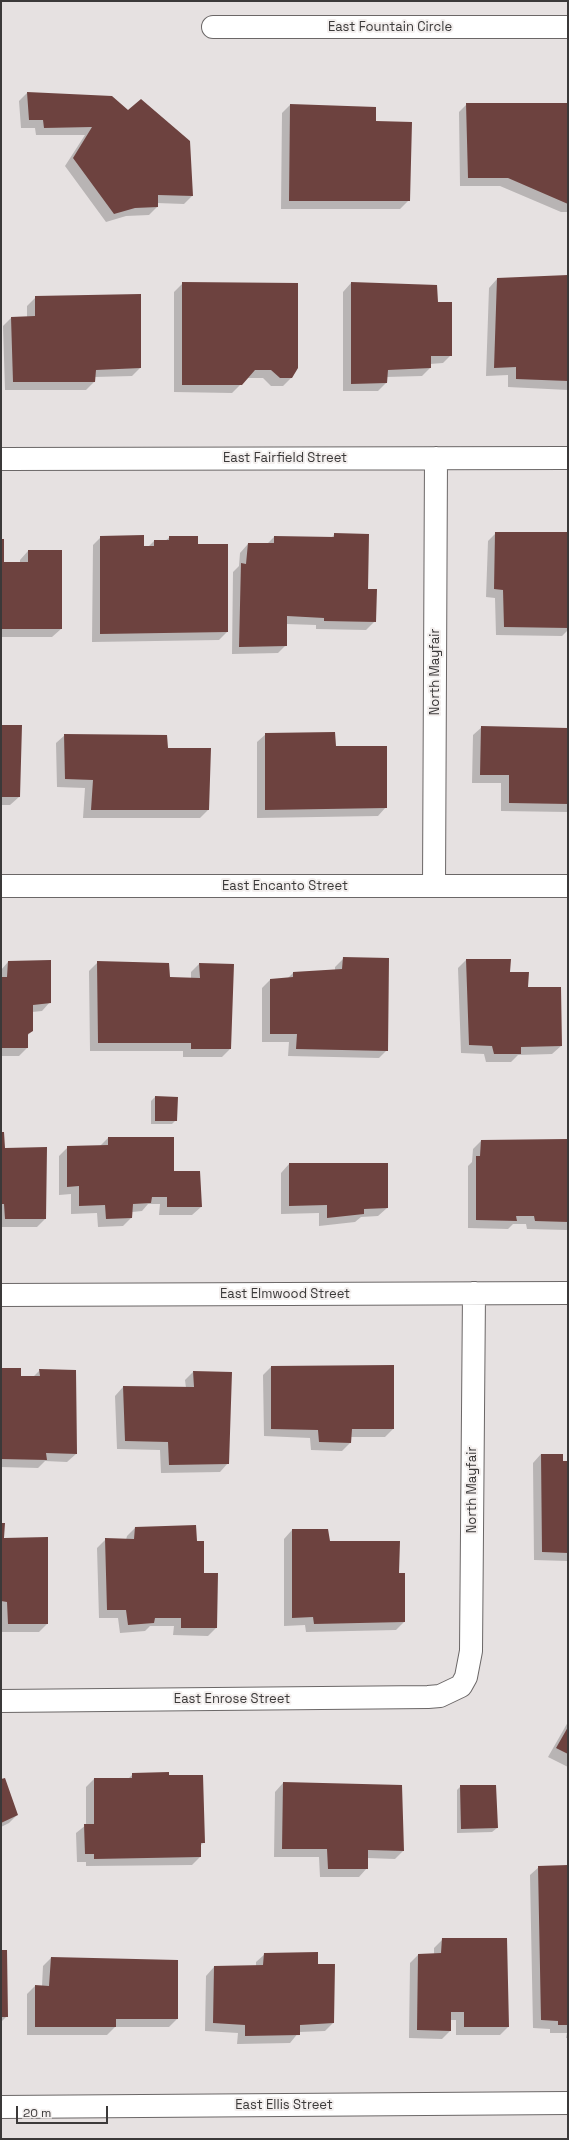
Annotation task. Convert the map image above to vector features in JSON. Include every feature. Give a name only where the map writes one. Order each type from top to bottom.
[{"type":"street","name":"East Fountain Circle","points":[[213,27],[568,27]]},
{"type":"street","name":"North Mayfair","points":[[434,886],[436,458]]},
{"type":"street","name":"East Fairfield Street","points":[[1,459],[568,458]]},
{"type":"street","name":"East Encanto Street","points":[[1,886],[568,886]]},
{"type":"street","name":"North Mayfair","points":[[461,1686],[468,1671],[471,1651],[474,1293]]},
{"type":"street","name":"East Elmwood Street","points":[[1,1295],[568,1293]]},
{"type":"street","name":"East Enrose Street","points":[[1,1701],[428,1697],[446,1694],[461,1686]]},
{"type":"street","name":"East Ellis Street","points":[[1,2107],[568,2103]]},
{"type":"building","points":[[27,92],[112,96],[128,110],[141,99],[190,141],[193,196],[158,195],[158,207],[135,208],[114,214],[73,158],[92,127],[44,128],[43,120],[29,120]]},
{"type":"building","points":[[466,103],[568,103],[568,204],[508,178],[468,178]]},
{"type":"building","points":[[290,104],[376,107],[376,121],[412,122],[410,201],[289,201]]},
{"type":"building","points":[[568,275],[568,381],[516,379],[516,367],[494,368],[497,278]]},
{"type":"building","points":[[182,282],[298,283],[298,368],[292,378],[280,378],[271,370],[255,370],[242,385],[182,385]]},
{"type":"building","points":[[351,282],[437,285],[438,302],[452,302],[452,356],[431,356],[431,368],[388,370],[387,383],[351,384]]},
{"type":"building","points":[[141,294],[141,368],[96,370],[95,382],[13,382],[11,317],[35,316],[35,296]]},
{"type":"building","points":[[495,532],[568,532],[568,628],[504,627],[503,590],[494,589]]},
{"type":"building","points":[[334,533],[369,534],[368,589],[377,589],[376,622],[324,621],[324,618],[287,616],[287,646],[239,647],[241,563],[246,564],[248,543],[274,543],[274,536],[334,537]]},
{"type":"building","points":[[144,535],[144,546],[154,546],[154,540],[169,540],[169,536],[198,536],[198,544],[228,544],[228,632],[100,634],[100,536]]},
{"type":"building","points":[[1,539],[4,539],[4,562],[28,562],[28,550],[62,550],[62,629],[1,629]]},
{"type":"building","points":[[1,725],[22,725],[20,797],[1,797]]},
{"type":"building","points":[[481,726],[568,728],[568,804],[509,803],[509,775],[480,775]]},
{"type":"building","points":[[335,732],[336,746],[387,746],[387,808],[265,810],[265,733]]},
{"type":"building","points":[[64,734],[167,735],[168,748],[211,748],[209,810],[91,810],[93,780],[65,779]]},
{"type":"building","points":[[343,957],[389,958],[388,1051],[296,1049],[297,1034],[270,1034],[270,979],[293,977],[293,972],[342,969]]},
{"type":"building","points":[[466,959],[511,959],[510,972],[529,972],[528,987],[561,987],[562,1046],[521,1047],[521,1054],[494,1054],[492,1046],[469,1045]]},
{"type":"building","points":[[51,960],[51,1003],[33,1005],[33,1031],[28,1034],[28,1048],[1,1048],[1,977],[7,977],[8,961]]},
{"type":"building","points":[[97,961],[169,963],[170,977],[200,978],[199,963],[234,964],[231,1049],[191,1049],[191,1043],[98,1043]]},
{"type":"building","points":[[155,1096],[178,1097],[177,1121],[155,1121]]},
{"type":"building","points":[[1,1132],[4,1132],[5,1148],[47,1147],[46,1219],[5,1219],[4,1204],[1,1204]]},
{"type":"building","points":[[108,1137],[174,1137],[174,1171],[200,1171],[202,1207],[167,1207],[167,1197],[152,1197],[151,1203],[133,1204],[132,1218],[106,1219],[105,1205],[79,1206],[79,1186],[67,1187],[67,1146],[108,1145]]},
{"type":"building","points":[[568,1139],[568,1222],[535,1221],[534,1216],[516,1216],[517,1221],[476,1220],[476,1156],[480,1156],[481,1140]]},
{"type":"building","points":[[289,1163],[388,1163],[388,1208],[364,1209],[364,1214],[327,1218],[327,1205],[289,1206]]},
{"type":"building","points":[[394,1365],[394,1429],[352,1429],[351,1443],[319,1442],[318,1430],[271,1429],[271,1366]]},
{"type":"building","points":[[1,1368],[21,1368],[21,1376],[40,1376],[39,1369],[76,1370],[77,1454],[46,1453],[47,1460],[1,1459]]},
{"type":"building","points":[[193,1371],[232,1372],[229,1464],[169,1465],[168,1442],[125,1441],[123,1386],[194,1387]]},
{"type":"building","points":[[541,1454],[563,1454],[563,1461],[568,1461],[568,1553],[542,1552]]},
{"type":"building","points":[[1,1523],[5,1523],[4,1538],[48,1537],[48,1624],[8,1624],[7,1602],[1,1601]]},
{"type":"building","points":[[196,1525],[197,1541],[204,1541],[204,1573],[218,1573],[217,1628],[181,1628],[181,1618],[155,1618],[154,1623],[128,1625],[126,1610],[107,1610],[105,1538],[134,1539],[135,1527]]},
{"type":"building","points":[[292,1529],[328,1529],[330,1541],[400,1541],[399,1573],[405,1573],[405,1622],[314,1624],[313,1617],[292,1618]]},
{"type":"building","points":[[568,1727],[568,1754],[556,1748]]},
{"type":"building","points":[[169,1772],[169,1775],[203,1775],[205,1843],[201,1843],[201,1857],[94,1859],[94,1854],[85,1854],[84,1824],[94,1824],[94,1778],[132,1778],[132,1773]]},
{"type":"building","points":[[5,1778],[18,1815],[1,1823],[1,1779]]},
{"type":"building","points":[[283,1782],[402,1785],[404,1851],[368,1850],[368,1869],[328,1869],[327,1849],[282,1849]]},
{"type":"building","points":[[460,1785],[496,1785],[498,1828],[461,1829]]},
{"type":"building","points":[[568,1865],[568,2025],[558,2025],[558,2021],[541,2020],[538,1866]]},
{"type":"building","points":[[442,1938],[507,1938],[509,2027],[464,2027],[464,2012],[451,2012],[451,2031],[417,2030],[418,1954],[441,1953]]},
{"type":"building","points":[[1,1950],[7,1950],[8,2017],[1,2017]]},
{"type":"building","points":[[318,1952],[318,1964],[335,1964],[334,2023],[300,2025],[300,2035],[245,2036],[245,2025],[213,2023],[214,1966],[263,1965],[264,1953]]},
{"type":"building","points":[[51,1957],[178,1960],[178,2019],[116,2019],[116,2027],[35,2027],[35,1985],[49,1986]]}]
